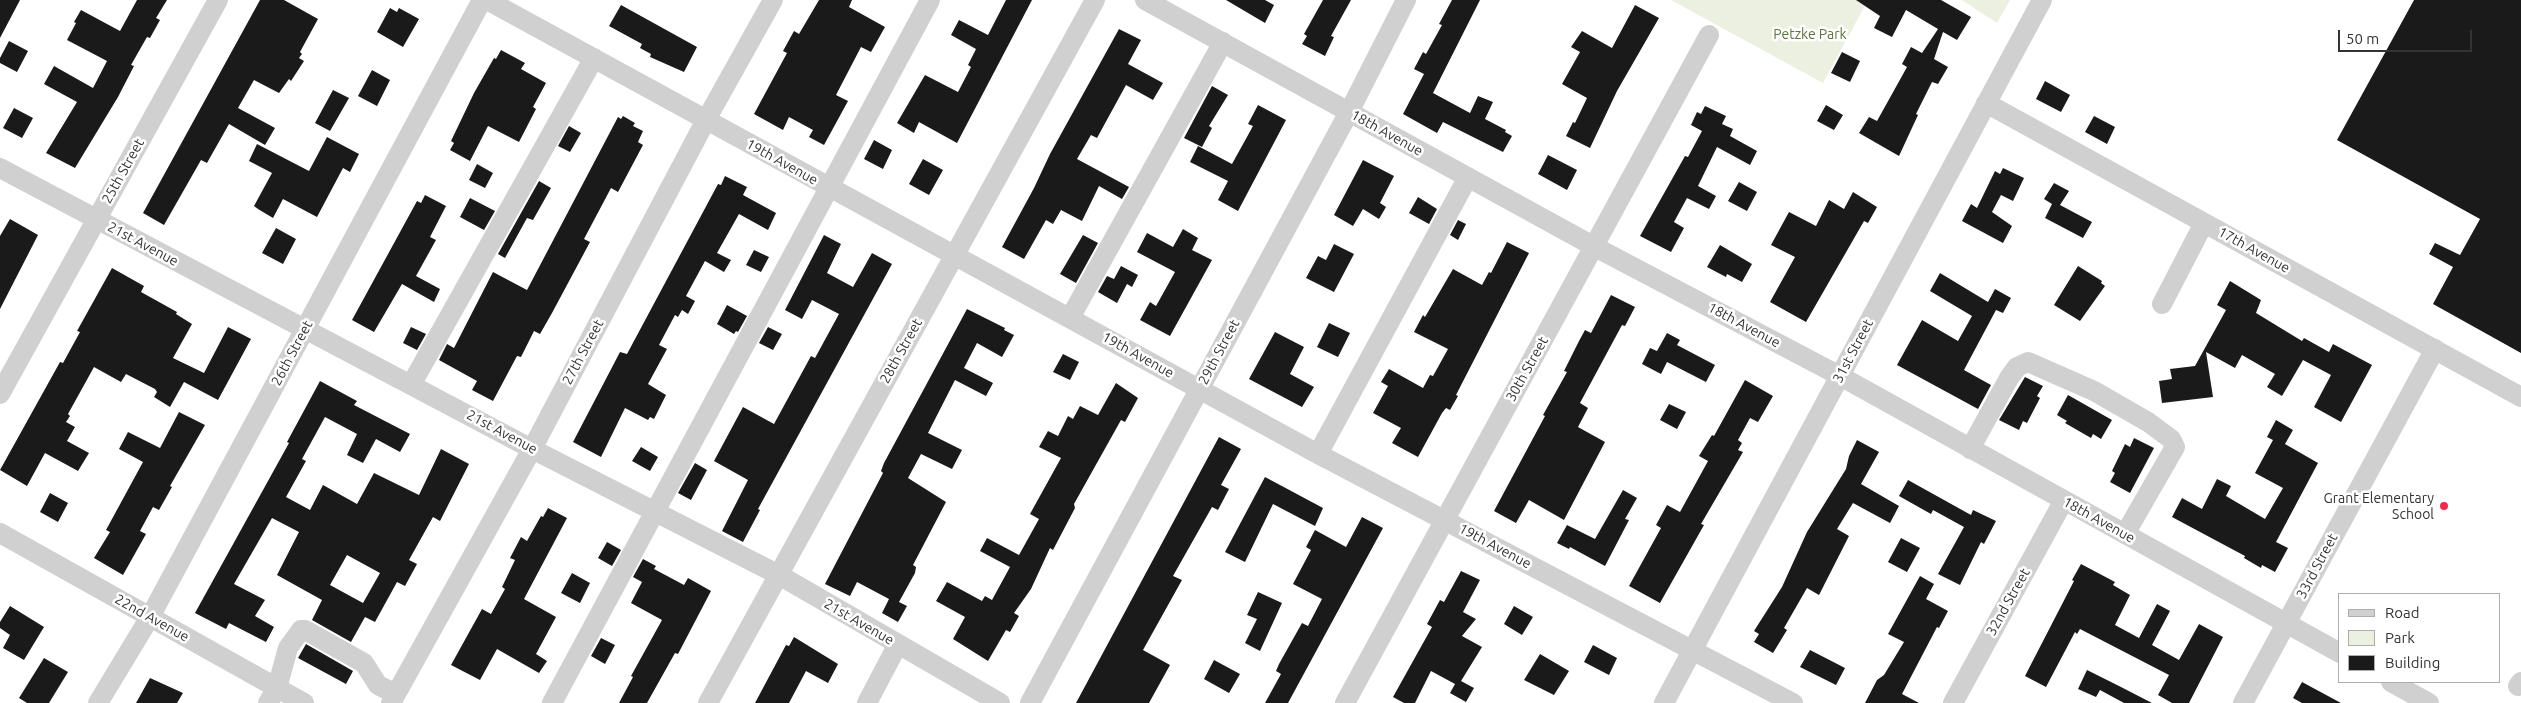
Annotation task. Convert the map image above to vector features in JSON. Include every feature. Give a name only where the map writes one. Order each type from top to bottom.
[{"type":"street","name":"25th Street","points":[[0,394],[218,0]]},
{"type":"street","name":"26th Street","points":[[98,703],[150,616],[482,0]]},
{"type":"street","name":"19th Avenue","points":[[487,0],[1318,454],[1793,703]]},
{"type":"street","name":"27th Street","points":[[394,698],[532,449],[706,120],[773,0]]},
{"type":"street","points":[[552,703],[930,0]]},
{"type":"street","name":"28th Street","points":[[708,703],[1095,0]]},
{"type":"street","name":"18th Avenue","points":[[1146,0],[1595,246],[1840,376],[2338,652]]},
{"type":"street","name":"29th Street","points":[[1030,703],[1349,112],[1406,0]]},
{"type":"street","name":"31st Street","points":[[1664,703],[2042,0]]},
{"type":"street","name":"30th Street","points":[[1345,703],[1709,35]]},
{"type":"street","points":[[1070,318],[1223,42]]},
{"type":"street","points":[[411,385],[594,58]]},
{"type":"street","name":"17th Avenue","points":[[1986,103],[2521,397]]},
{"type":"street","name":"21st Avenue","points":[[0,168],[532,449],[779,576],[1000,703]]},
{"type":"street","points":[[1318,454],[1468,177]]},
{"type":"street","points":[[2162,304],[2204,223]]},
{"type":"street","name":"33rd Street","points":[[2243,703],[2434,349]]},
{"type":"street","points":[[1970,449],[2017,367],[2028,362],[2094,391],[2148,422],[2171,439],[2175,447],[2125,534]]},
{"type":"street","name":"32nd Street","points":[[1953,703],[2064,500]]},
{"type":"street","name":"22nd Avenue","points":[[0,534],[150,616],[272,695],[304,703]]},
{"type":"street","points":[[272,695],[288,648],[297,632],[305,630],[364,663],[378,685],[394,698]]},
{"type":"street","points":[[867,703],[898,644]]},
{"type":"street","points":[[2393,683],[2429,703]]},
{"type":"green space","name":"Petzke Park","points":[[1671,0],[1868,0],[1823,83]]},
{"type":"green space","points":[[1962,0],[2010,0],[1997,23]]},
{"type":"building","points":[[0,0],[20,0],[0,38]]},
{"type":"building","points":[[137,0],[167,0],[156,18],[160,20],[150,38],[147,37],[131,65],[134,66],[118,97],[75,168],[46,153],[77,102],[44,84],[54,66],[93,88],[107,61],[67,40],[76,23],[74,22],[81,10],[120,31]]},
{"type":"building","points":[[260,0],[284,0],[318,19],[300,52],[302,54],[299,58],[304,61],[291,81],[289,79],[279,93],[254,80],[238,108],[275,128],[265,145],[229,124],[207,163],[201,160],[164,225],[143,213]]},
{"type":"building","points":[[819,0],[852,0],[849,7],[885,27],[871,52],[861,47],[836,95],[848,101],[824,145],[809,137],[813,130],[789,117],[783,130],[754,114],[787,53],[783,51],[794,31],[799,34]]},
{"type":"building","points":[[1006,0],[1032,0],[957,143],[919,122],[914,133],[897,123],[925,75],[958,92],[971,67],[968,65],[976,49],[951,35],[959,20],[988,35]]},
{"type":"building","points":[[1226,0],[1265,0],[1274,5],[1265,23]]},
{"type":"building","points":[[1323,0],[1351,0],[1331,36],[1334,37],[1325,56],[1302,44],[1307,36],[1304,34]]},
{"type":"building","points":[[1452,0],[1480,0],[1433,93],[1470,113],[1478,96],[1493,102],[1485,119],[1506,130],[1505,132],[1512,136],[1503,152],[1443,122],[1437,133],[1403,114],[1424,74],[1414,69],[1423,52],[1426,54],[1442,25],[1439,24]]},
{"type":"building","points":[[1856,0],[1941,0],[1971,17],[1957,40],[1943,32],[1934,59],[1948,67],[1938,84],[1932,82],[1916,114],[1918,115],[1899,156],[1859,133],[1869,117],[1877,121],[1907,67],[1902,64],[1911,47],[1922,53],[1938,29],[1906,10],[1892,37],[1874,28],[1880,16]]},
{"type":"building","points":[[2414,0],[2521,0],[2521,353],[2433,304],[2453,267],[2429,254],[2435,243],[2460,255],[2480,219],[2337,140]]},
{"type":"building","points":[[621,5],[697,47],[684,72],[650,57],[651,54],[640,48],[642,44],[609,26]]},
{"type":"building","points":[[1635,5],[1659,18],[1617,91],[1590,148],[1566,136],[1573,122],[1575,123],[1587,98],[1562,84],[1580,52],[1571,47],[1582,31],[1612,48]]},
{"type":"building","points":[[390,8],[397,12],[399,8],[419,19],[403,47],[377,32]]},
{"type":"building","points":[[1119,29],[1141,40],[1128,64],[1163,83],[1153,100],[1126,85],[1097,138],[1091,135],[1077,159],[1129,187],[1122,199],[1099,186],[1082,221],[1061,210],[1053,224],[1046,220],[1024,259],[1002,247],[1050,154]]},
{"type":"building","points":[[9,41],[28,51],[17,72],[0,63],[0,58]]},
{"type":"building","points":[[501,50],[525,63],[521,69],[546,83],[533,107],[536,109],[519,142],[488,126],[470,161],[450,150],[454,143],[451,141],[474,93],[494,58],[496,59]]},
{"type":"building","points":[[1842,52],[1860,61],[1850,82],[1831,73]]},
{"type":"building","points":[[372,70],[390,80],[377,106],[358,96]]},
{"type":"building","points":[[2045,81],[2070,95],[2061,112],[2036,99]]},
{"type":"building","points":[[1212,86],[1228,95],[1209,126],[1212,128],[1202,147],[1184,138]]},
{"type":"building","points":[[333,90],[349,98],[330,131],[315,123]]},
{"type":"building","points":[[1258,105],[1286,120],[1238,211],[1218,200],[1228,181],[1190,162],[1198,146],[1232,164],[1253,126],[1248,124]]},
{"type":"building","points":[[1826,105],[1843,115],[1834,130],[1817,121]]},
{"type":"building","points":[[1705,106],[1726,116],[1722,124],[1733,129],[1730,136],[1757,151],[1750,165],[1717,147],[1698,186],[1716,196],[1709,209],[1687,198],[1674,222],[1684,228],[1671,252],[1640,236],[1685,156],[1688,157],[1702,131],[1691,125],[1697,112],[1701,114]]},
{"type":"building","points":[[14,108],[33,118],[22,138],[3,128]]},
{"type":"building","points":[[623,116],[635,123],[633,126],[643,131],[638,142],[643,145],[618,192],[611,188],[584,239],[590,242],[540,334],[534,331],[521,357],[517,356],[493,401],[472,390],[477,381],[439,360],[447,344],[454,348],[493,272],[527,290],[618,117],[621,119]]},
{"type":"building","points":[[2094,116],[2115,127],[2107,144],[2085,132]]},
{"type":"building","points":[[569,126],[581,133],[570,152],[558,146]]},
{"type":"building","points":[[327,137],[359,154],[350,172],[343,168],[317,217],[283,199],[273,218],[254,206],[272,173],[249,161],[257,144],[309,171]]},
{"type":"building","points":[[874,140],[892,150],[883,169],[864,159]]},
{"type":"building","points":[[1548,155],[1577,170],[1567,190],[1538,174]]},
{"type":"building","points":[[923,159],[943,170],[929,195],[909,184]]},
{"type":"building","points":[[1363,160],[1394,176],[1380,203],[1386,207],[1379,219],[1363,209],[1353,226],[1334,215]]},
{"type":"building","points":[[477,164],[493,173],[485,188],[469,180]]},
{"type":"building","points":[[2003,168],[2024,178],[2013,201],[2001,195],[1992,212],[2012,226],[2003,243],[1962,221],[1971,204],[1977,208],[1995,171],[2000,174]]},
{"type":"building","points":[[725,176],[747,187],[743,195],[776,213],[768,230],[739,214],[717,253],[731,260],[724,272],[705,261],[686,296],[695,301],[688,314],[682,310],[678,317],[675,315],[659,345],[667,349],[648,384],[666,395],[654,419],[650,417],[648,420],[625,408],[601,457],[573,442],[620,352],[627,354],[718,184],[721,185]]},
{"type":"building","points":[[539,181],[551,188],[533,220],[527,218],[505,258],[498,254]]},
{"type":"building","points":[[1739,182],[1757,192],[1747,211],[1728,201]]},
{"type":"building","points":[[2054,183],[2069,191],[2060,205],[2092,222],[2083,238],[2045,218],[2052,204],[2044,199]]},
{"type":"building","points":[[1853,192],[1877,207],[1868,223],[1864,221],[1806,322],[1770,302],[1795,257],[1771,245],[1789,212],[1816,226],[1829,200],[1844,209]]},
{"type":"building","points":[[425,195],[446,206],[430,237],[436,240],[416,276],[440,289],[434,302],[402,284],[374,332],[352,320],[417,201],[421,203]]},
{"type":"building","points":[[1418,197],[1437,209],[1429,224],[1409,213]]},
{"type":"building","points":[[470,198],[495,211],[484,230],[460,217]]},
{"type":"building","points":[[10,219],[38,235],[0,309],[0,236]]},
{"type":"building","points":[[1458,220],[1466,224],[1458,240],[1450,235]]},
{"type":"building","points":[[276,228],[296,239],[283,264],[262,253]]},
{"type":"building","points":[[1183,229],[1198,238],[1192,250],[1212,260],[1170,336],[1140,320],[1150,302],[1156,306],[1175,272],[1137,252],[1147,233],[1173,247]]},
{"type":"building","points":[[824,235],[841,244],[827,273],[853,287],[872,253],[892,264],[758,509],[760,510],[743,542],[722,531],[748,480],[714,461],[743,407],[774,424],[811,356],[815,358],[839,314],[812,300],[802,319],[785,310]]},
{"type":"building","points":[[1083,235],[1098,243],[1076,283],[1060,274]]},
{"type":"building","points":[[1507,242],[1529,253],[1456,395],[1458,396],[1450,410],[1446,408],[1442,413],[1418,457],[1392,443],[1401,428],[1373,413],[1388,386],[1381,382],[1389,369],[1423,388],[1430,375],[1433,376],[1448,349],[1414,332],[1423,315],[1425,317],[1453,269],[1482,285],[1489,272],[1491,273]]},
{"type":"building","points":[[1334,244],[1354,254],[1334,292],[1306,278],[1318,256],[1326,260]]},
{"type":"building","points":[[1720,245],[1752,264],[1742,282],[1727,274],[1726,277],[1707,267]]},
{"type":"building","points":[[754,250],[769,257],[761,272],[746,265]]},
{"type":"building","points":[[1121,266],[1138,275],[1132,287],[1127,284],[1117,303],[1098,292],[1107,276],[1114,279]]},
{"type":"building","points":[[2078,266],[2102,281],[2101,283],[2105,286],[2080,321],[2054,305]]},
{"type":"building","points":[[112,268],[144,286],[141,292],[177,312],[176,314],[192,324],[173,358],[204,373],[228,327],[251,339],[218,400],[184,382],[170,407],[154,397],[157,392],[155,389],[126,374],[121,382],[94,367],[68,414],[70,416],[66,422],[75,427],[67,441],[89,453],[78,471],[45,453],[27,486],[0,470],[60,362],[63,363],[80,332],[77,331]]},
{"type":"building","points":[[1940,273],[1988,302],[1995,289],[2011,298],[2003,313],[1996,310],[1964,370],[1991,385],[1978,409],[1897,365],[1922,320],[1958,341],[1972,316],[1930,291]]},
{"type":"building","points":[[2230,281],[2261,300],[2256,313],[2302,341],[2304,338],[2329,352],[2333,344],[2372,365],[2341,422],[2314,407],[2331,375],[2303,360],[2282,396],[2267,387],[2275,374],[2242,355],[2235,368],[2206,352],[2213,397],[2162,403],[2159,381],[2172,379],[2170,369],[2195,366],[2226,310],[2217,305]]},
{"type":"building","points":[[1611,295],[1635,307],[1625,326],[1622,325],[1580,403],[1588,408],[1578,427],[1605,442],[1564,520],[1529,500],[1516,523],[1494,511],[1567,372],[1564,371],[1579,341],[1585,330],[1591,333]]},
{"type":"building","points":[[727,305],[747,316],[738,332],[736,331],[734,334],[717,324]]},
{"type":"building","points":[[967,309],[1005,328],[1004,330],[1014,335],[1002,357],[977,343],[964,368],[993,383],[986,396],[955,380],[928,433],[962,450],[952,469],[921,454],[908,478],[946,502],[913,565],[916,567],[915,573],[899,602],[907,606],[898,622],[882,613],[889,599],[857,582],[850,596],[825,584],[883,473],[881,471],[884,463]]},
{"type":"building","points":[[1329,323],[1350,333],[1338,357],[1317,347]]},
{"type":"building","points":[[411,327],[426,334],[417,350],[403,343]]},
{"type":"building","points":[[768,327],[782,334],[773,350],[759,343]]},
{"type":"building","points":[[1275,332],[1304,347],[1290,374],[1314,387],[1302,407],[1249,379]]},
{"type":"building","points":[[1667,333],[1680,340],[1677,345],[1715,365],[1706,382],[1667,362],[1661,374],[1642,364],[1650,348],[1657,351]]},
{"type":"building","points":[[1063,354],[1079,362],[1070,380],[1053,372]]},
{"type":"building","points":[[2025,377],[2043,386],[2037,396],[2040,398],[2027,423],[2023,421],[2019,430],[1999,420]]},
{"type":"building","points":[[1745,380],[1773,396],[1758,422],[1750,418],[1738,440],[1742,443],[1738,450],[1743,452],[1701,524],[1704,525],[1660,603],[1629,586],[1661,528],[1656,525],[1667,505],[1680,512],[1708,461],[1699,456],[1712,435],[1714,436]]},
{"type":"building","points":[[320,381],[357,401],[354,405],[410,434],[400,452],[376,439],[363,463],[347,455],[357,434],[325,417],[302,459],[306,461],[286,497],[310,510],[323,485],[357,504],[374,473],[419,495],[441,449],[469,464],[440,521],[433,517],[409,560],[417,564],[405,586],[397,582],[375,622],[365,617],[351,642],[312,620],[322,600],[277,575],[299,532],[272,518],[234,584],[265,600],[255,616],[274,627],[266,642],[229,623],[226,629],[195,613],[289,443],[287,442]],"holes":[[[347,555],[380,573],[363,603],[330,585]]]},
{"type":"building","points":[[1116,383],[1138,398],[1125,422],[1121,420],[1074,504],[1075,508],[1053,550],[1050,548],[1031,589],[1014,613],[1019,616],[1010,632],[1006,630],[988,661],[953,639],[965,617],[936,601],[947,582],[982,601],[985,596],[992,600],[1010,567],[980,551],[987,538],[1019,555],[1039,519],[1030,514],[1061,458],[1039,447],[1048,431],[1058,436],[1068,416],[1073,419],[1080,406],[1098,415]]},
{"type":"building","points":[[2068,395],[2112,420],[2101,439],[2093,434],[2091,438],[2065,423],[2067,421],[2057,415]]},
{"type":"building","points":[[1669,404],[1686,412],[1677,429],[1660,420]]},
{"type":"building","points":[[179,412],[205,425],[170,486],[172,487],[159,510],[153,507],[140,531],[146,534],[123,575],[94,558],[110,532],[106,530],[143,462],[119,449],[128,432],[160,448]]},
{"type":"building","points":[[2276,420],[2293,430],[2285,444],[2318,463],[2276,542],[2288,548],[2275,572],[2262,565],[2261,568],[2244,558],[2245,556],[2172,517],[2182,498],[2202,509],[2217,479],[2231,486],[2226,496],[2265,519],[2283,488],[2255,473],[2273,440],[2267,437]]},
{"type":"building","points":[[1219,437],[1241,449],[1221,485],[1229,489],[1218,510],[1212,507],[1173,576],[1182,580],[1143,650],[1170,665],[1149,703],[1076,703]]},
{"type":"building","points":[[2134,438],[2154,448],[2130,493],[2110,482],[2115,473],[2112,471],[2125,444],[2130,447]]},
{"type":"building","points":[[1857,440],[1879,452],[1861,484],[1899,506],[1890,523],[1853,503],[1837,529],[1849,536],[1819,595],[1807,588],[1784,628],[1787,630],[1773,653],[1754,642],[1759,634],[1754,631],[1782,587],[1807,532],[1846,469],[1849,456]]},
{"type":"building","points":[[641,447],[658,457],[650,471],[632,461]]},
{"type":"building","points":[[695,463],[707,470],[691,500],[678,493]]},
{"type":"building","points":[[1265,477],[1323,508],[1315,526],[1273,504],[1245,562],[1225,552]]},
{"type":"building","points":[[1908,480],[1971,515],[1973,510],[1996,521],[1984,544],[1981,542],[1960,585],[1938,574],[1964,527],[1933,510],[1931,514],[1899,496]]},
{"type":"building","points":[[1623,490],[1637,498],[1625,519],[1629,520],[1605,566],[1570,547],[1569,549],[1557,543],[1567,525],[1595,539]]},
{"type":"building","points":[[50,493],[68,503],[58,522],[40,512]]},
{"type":"building","points":[[548,508],[567,518],[524,599],[556,617],[536,654],[547,661],[539,673],[497,649],[480,680],[451,665],[482,609],[491,614],[505,589],[502,587],[515,560],[510,558],[521,537],[527,541],[541,516],[543,517]]},
{"type":"building","points":[[1362,517],[1383,528],[1288,703],[1265,703],[1281,674],[1276,671],[1279,664],[1302,623],[1308,626],[1322,599],[1293,584],[1311,550],[1306,547],[1315,530],[1346,547]]},
{"type":"building","points":[[1901,538],[1920,548],[1907,572],[1888,562]]},
{"type":"building","points":[[607,542],[621,550],[612,566],[598,558]]},
{"type":"building","points":[[643,559],[656,566],[654,569],[684,585],[688,578],[711,591],[678,654],[675,653],[647,703],[619,703],[633,677],[631,676],[662,620],[631,603],[642,582],[633,577]]},
{"type":"building","points":[[2081,564],[2115,582],[2113,585],[2130,595],[2115,625],[2139,638],[2157,604],[2170,611],[2152,645],[2179,660],[2199,624],[2223,637],[2189,703],[2172,703],[2158,695],[2169,675],[2080,629],[2077,634],[2075,632],[2046,687],[2025,676]]},
{"type":"building","points":[[1461,571],[1480,580],[1463,612],[1476,619],[1462,636],[1482,647],[1461,681],[1474,688],[1466,702],[1450,693],[1455,684],[1431,671],[1415,703],[1404,703],[1393,697],[1432,627],[1427,624],[1440,600],[1444,602]]},
{"type":"building","points":[[572,573],[590,583],[580,603],[561,593]]},
{"type":"building","points":[[1920,576],[1934,584],[1926,599],[1948,611],[1939,628],[1937,627],[1902,694],[1919,703],[1865,703],[1877,680],[1884,675],[1904,642],[1888,634]]},
{"type":"building","points":[[1258,592],[1282,603],[1260,651],[1245,643],[1257,619],[1247,615]]},
{"type":"building","points":[[10,606],[44,627],[24,660],[3,648],[10,635],[0,628],[0,622]]},
{"type":"building","points":[[1514,606],[1533,617],[1522,635],[1504,624]]},
{"type":"building","points":[[794,637],[838,664],[828,683],[806,671],[789,703],[755,703],[786,645],[789,646]]},
{"type":"building","points":[[601,638],[615,645],[605,664],[591,656]]},
{"type":"building","points":[[306,644],[353,671],[346,684],[298,658]]},
{"type":"building","points":[[1593,645],[1617,658],[1609,675],[1584,662]]},
{"type":"building","points":[[1810,650],[1845,668],[1836,685],[1800,667]]},
{"type":"building","points":[[1540,654],[1569,671],[1554,695],[1524,680]]},
{"type":"building","points":[[44,658],[68,672],[49,703],[27,703],[19,698]]},
{"type":"building","points":[[1214,660],[1240,674],[1229,693],[1204,679]]},
{"type":"building","points":[[2087,670],[2152,703],[2124,703],[2100,690],[2096,697],[2078,689]]},
{"type":"building","points":[[150,678],[183,693],[177,703],[136,703]]},
{"type":"building","points":[[2302,682],[2341,703],[2302,703],[2293,698]]},
{"type":"place","name":"Grant Elementary School","points":[[2444,506]]}]
